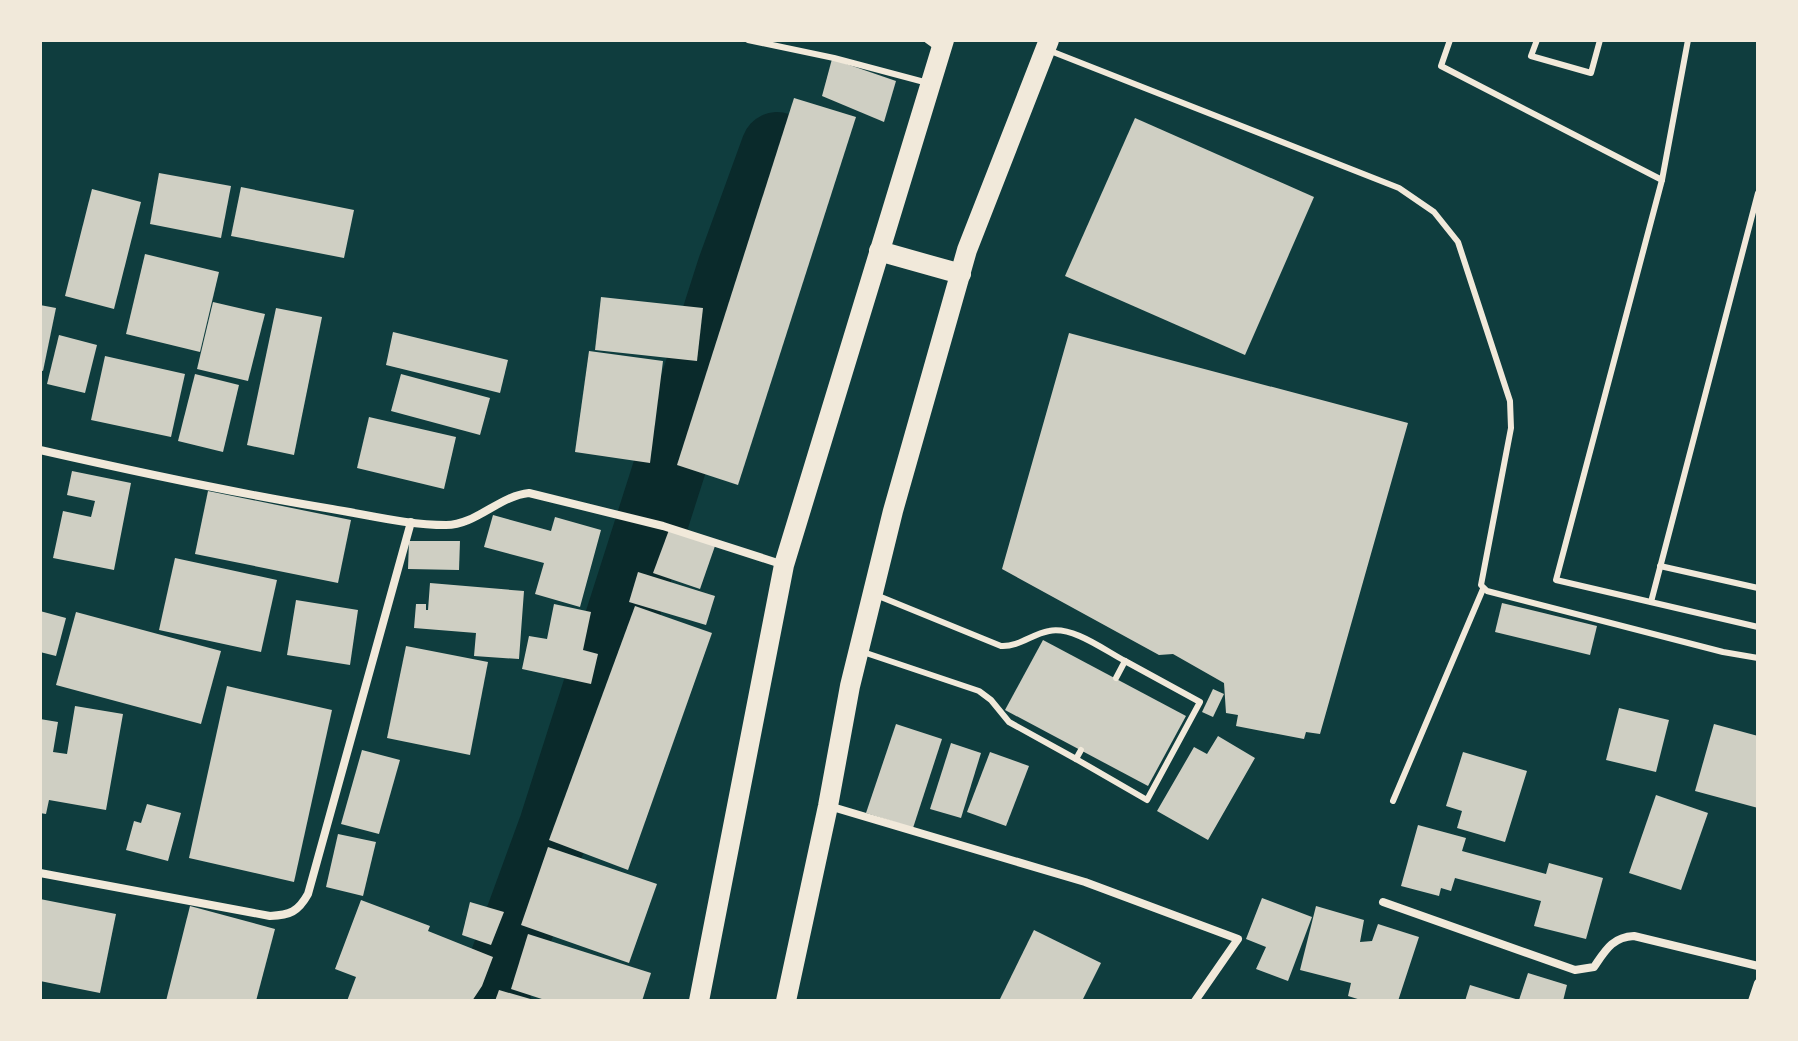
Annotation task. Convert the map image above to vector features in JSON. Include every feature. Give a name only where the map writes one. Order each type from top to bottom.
[{"type":"main road","points":[[699,1001],[784,565],[931,84],[938,43]]},
{"type":"main road","points":[[786,1001],[858,651],[893,511],[979,216],[1048,44]]},
{"type":"main road","points":[[879,251],[961,274]]},
{"type":"street","points":[[40,450],[251,496],[411,522],[448,525],[464,522],[516,494],[529,493],[663,526],[784,565]]},
{"type":"street","points":[[40,873],[270,916],[288,915],[300,908],[308,894],[411,522]]},
{"type":"street","points":[[828,806],[1085,882],[1238,939],[1195,1001]]},
{"type":"street","points":[[1383,902],[1568,969],[1589,970],[1610,944],[1623,937],[1634,936],[1758,966]]},
{"type":"street","points":[[1752,1001],[1758,983]]},
{"type":"lane","points":[[748,40],[931,84]]},
{"type":"lane","points":[[800,51],[803,40]]},
{"type":"lane","points":[[1450,40],[1441,66],[1662,180]]},
{"type":"lane","points":[[1537,40],[1531,56],[1591,73],[1600,40]]},
{"type":"lane","points":[[1688,40],[1662,180],[1556,580],[1758,627]]},
{"type":"lane","points":[[1048,44],[1336,166],[1399,188],[1434,212],[1458,242],[1510,401],[1511,428],[1480,579],[1483,589],[1393,801]]},
{"type":"lane","points":[[1651,602],[1758,193]]},
{"type":"lane","points":[[1660,566],[1758,588]]},
{"type":"lane","points":[[1483,589],[1723,652],[1758,658]]},
{"type":"lane","points":[[858,651],[979,691],[1009,722],[1147,800],[1200,702],[1073,634],[1052,630],[1013,646],[1001,646],[872,593]]},
{"type":"lane","points":[[1116,678],[1125,661]]},
{"type":"lane","points":[[1076,759],[1081,750]]},
{"type":"building","points":[[832,59],[896,81],[884,122],[822,96]]},
{"type":"building","points":[[794,98],[856,117],[738,485],[677,465]]},
{"type":"building","points":[[1135,118],[1314,197],[1245,355],[1065,276]]},
{"type":"building","points":[[159,173],[231,186],[221,238],[150,224]]},
{"type":"building","points":[[241,187],[354,210],[344,258],[231,236]]},
{"type":"building","points":[[92,189],[141,202],[114,309],[65,296]]},
{"type":"building","points":[[145,254],[219,272],[200,352],[126,334]]},
{"type":"building","points":[[601,297],[703,308],[697,361],[595,350]]},
{"type":"building","points":[[213,302],[265,314],[248,381],[197,369]]},
{"type":"building","points":[[40,305],[56,308],[43,371],[40,370]]},
{"type":"building","points":[[276,308],[322,317],[294,455],[247,445]]},
{"type":"building","points":[[393,332],[508,360],[500,393],[386,365]]},
{"type":"building","points":[[1069,333],[1408,423],[1320,734],[1306,732],[1304,739],[1236,726],[1238,715],[1226,713],[1224,683],[1173,654],[1159,655],[1002,569]]},
{"type":"building","points":[[59,335],[97,345],[85,393],[47,384]]},
{"type":"building","points":[[589,351],[663,361],[650,463],[575,452]]},
{"type":"building","points":[[105,356],[185,374],[171,437],[91,420]]},
{"type":"building","points":[[195,374],[239,385],[223,452],[178,441]]},
{"type":"building","points":[[401,374],[490,398],[480,435],[391,411]]},
{"type":"building","points":[[369,417],[456,437],[444,489],[357,468]]},
{"type":"building","points":[[72,471],[131,483],[114,570],[53,558],[63,511],[91,517],[95,501],[67,495]]},
{"type":"building","points":[[208,491],[351,520],[338,583],[195,554]]},
{"type":"building","points":[[493,515],[551,531],[555,517],[601,530],[580,607],[535,594],[544,563],[484,547]]},
{"type":"building","points":[[669,530],[715,546],[700,589],[653,573]]},
{"type":"building","points":[[409,541],[460,541],[459,570],[408,569]]},
{"type":"building","points":[[175,558],[277,580],[261,652],[159,630]]},
{"type":"building","points":[[638,572],[715,596],[706,625],[629,602]]},
{"type":"building","points":[[430,583],[524,591],[519,659],[474,656],[476,633],[414,628],[416,604],[426,604],[428,610]]},
{"type":"building","points":[[296,600],[358,610],[350,665],[287,655]]},
{"type":"building","points":[[1502,603],[1597,626],[1590,655],[1495,632]]},
{"type":"building","points":[[554,604],[591,612],[583,650],[598,654],[591,684],[522,669],[529,636],[547,639]]},
{"type":"building","points":[[635,606],[712,633],[628,870],[549,840]]},
{"type":"building","points":[[40,611],[66,618],[56,656],[40,652]]},
{"type":"building","points":[[76,612],[221,651],[201,724],[56,685]]},
{"type":"building","points":[[1043,640],[1186,716],[1148,786],[1005,710]]},
{"type":"building","points":[[406,646],[488,662],[470,755],[387,738]]},
{"type":"building","points":[[227,686],[332,710],[294,882],[189,858]]},
{"type":"building","points":[[1213,689],[1224,694],[1213,717],[1202,712]]},
{"type":"building","points":[[75,706],[123,714],[106,810],[49,800],[46,814],[40,813],[40,719],[58,722],[53,752],[67,754]]},
{"type":"building","points":[[1619,708],[1669,720],[1656,772],[1606,760]]},
{"type":"building","points":[[896,724],[942,739],[913,828],[866,813]]},
{"type":"building","points":[[1714,724],[1758,736],[1758,808],[1695,791]]},
{"type":"building","points":[[1218,736],[1255,758],[1208,840],[1157,811],[1194,747],[1207,754]]},
{"type":"building","points":[[951,743],[981,753],[961,818],[930,809]]},
{"type":"building","points":[[362,750],[400,760],[379,834],[341,824]]},
{"type":"building","points":[[990,752],[1029,766],[1006,826],[967,812]]},
{"type":"building","points":[[1463,752],[1527,771],[1505,842],[1457,828],[1462,811],[1446,806]]},
{"type":"building","points":[[1656,795],[1708,813],[1681,890],[1629,873]]},
{"type":"building","points":[[147,804],[181,813],[168,861],[126,850],[134,821],[141,823]]},
{"type":"building","points":[[1418,825],[1466,838],[1462,851],[1546,874],[1549,863],[1603,878],[1586,939],[1534,926],[1541,901],[1455,878],[1451,891],[1441,888],[1439,896],[1401,886]]},
{"type":"building","points":[[338,834],[376,842],[363,896],[326,887]]},
{"type":"building","points":[[548,847],[657,884],[629,963],[521,925]]},
{"type":"building","points":[[1262,898],[1312,917],[1288,981],[1256,969],[1266,947],[1246,939]]},
{"type":"building","points":[[40,899],[116,914],[100,993],[40,981]]},
{"type":"building","points":[[361,900],[430,926],[428,931],[493,957],[482,986],[472,1001],[347,1001],[356,977],[335,969]]},
{"type":"building","points":[[470,902],[504,912],[491,945],[462,935]]},
{"type":"building","points":[[190,906],[275,929],[256,1001],[166,1001]]},
{"type":"building","points":[[1316,906],[1364,920],[1360,942],[1372,941],[1378,924],[1419,937],[1398,1001],[1364,1001],[1348,996],[1351,983],[1300,970]]},
{"type":"building","points":[[1034,930],[1101,963],[1082,1001],[999,1001]]},
{"type":"building","points":[[528,934],[651,973],[642,1001],[548,1001],[511,989]]},
{"type":"building","points":[[1528,973],[1567,985],[1563,1001],[1465,1001],[1470,985],[1519,1000]]},
{"type":"building","points":[[499,990],[534,1000],[534,1001],[495,1001]]},
{"type":"waterway","points":[[491,1001],[555,826],[733,269],[777,148]]}]
